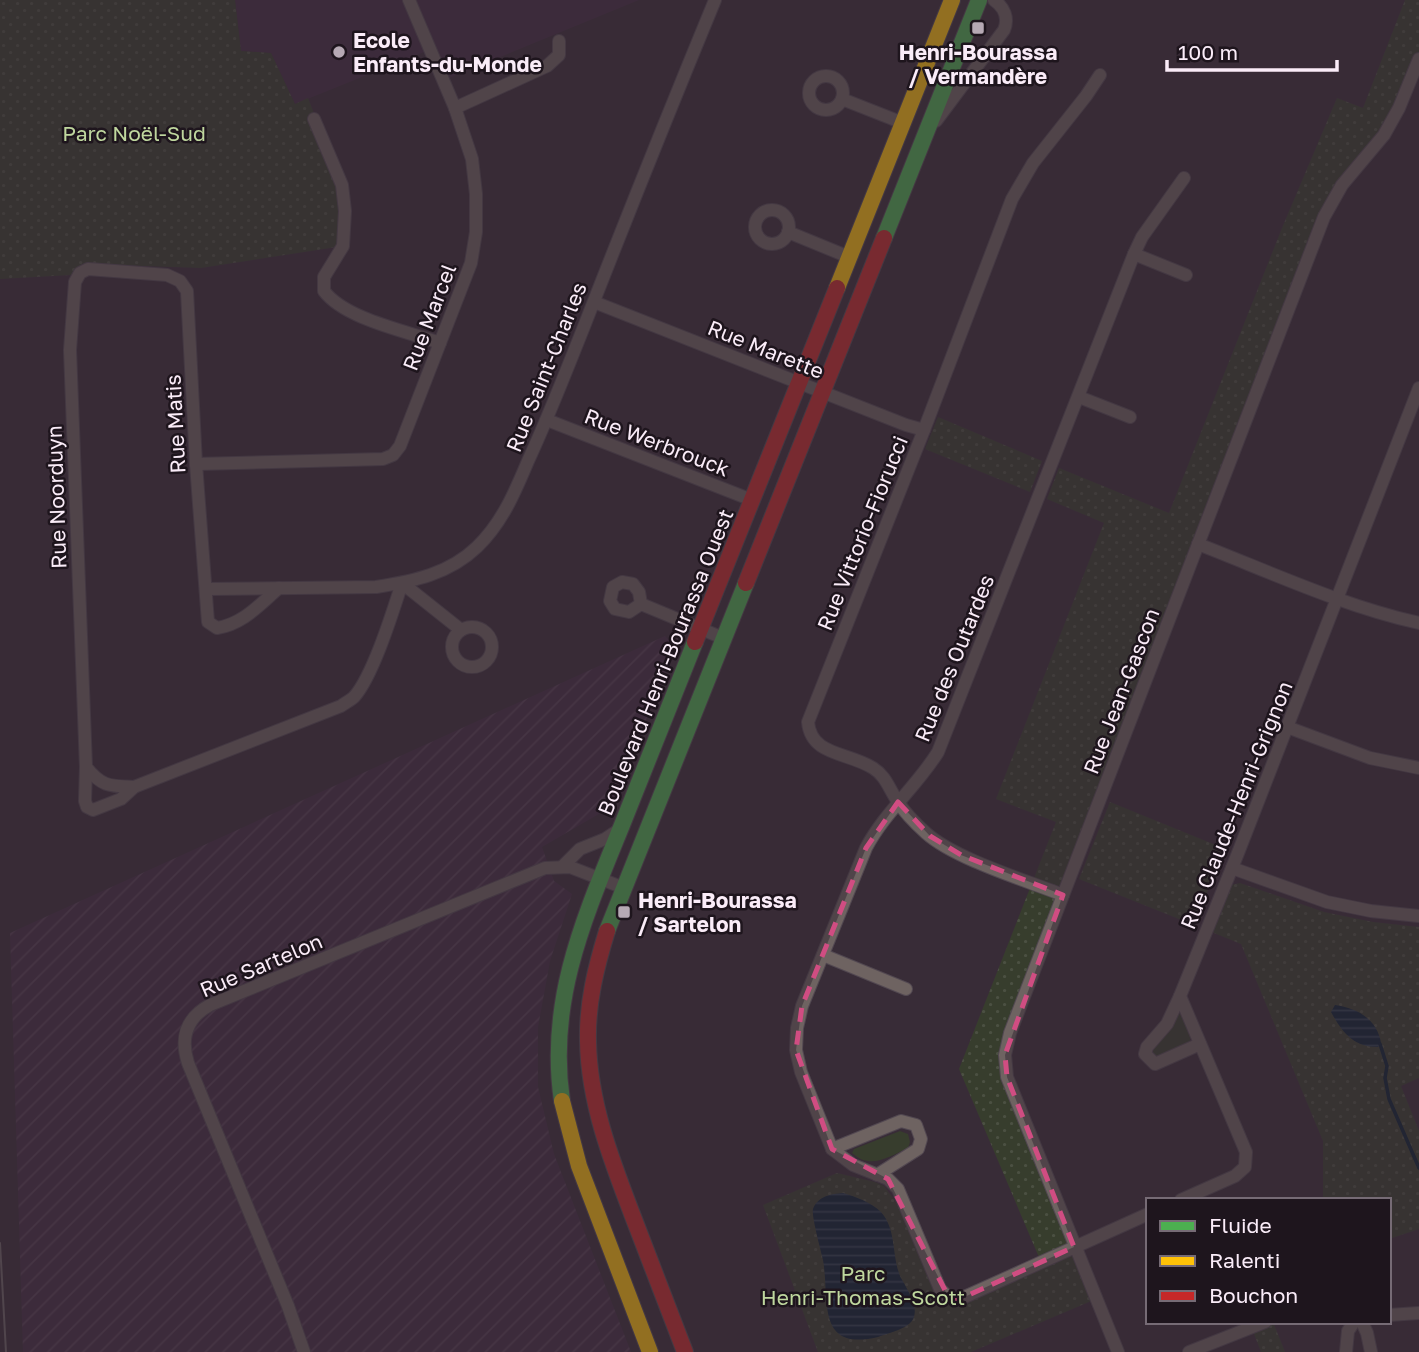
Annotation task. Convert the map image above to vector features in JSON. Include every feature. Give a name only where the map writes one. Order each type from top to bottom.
[{"type":"main road","name":"Boulevard Henri-Bourassa Ouest","points":[[650,1352],[575,1156],[563,1108],[559,1076],[559,1026],[565,981],[576,939],[952,0]]},
{"type":"main road","points":[[685,1352],[598,1122],[591,1085],[588,1032],[592,987],[605,937],[624,888],[979,0]]},
{"type":"street","name":"Rue Marcel","points":[[196,464],[383,459],[393,455],[400,446],[471,263],[476,232],[472,159],[409,0]]},
{"type":"street","name":"Rue Saint-Charles","points":[[206,589],[376,587],[402,583],[434,575],[457,564],[486,537],[508,508],[547,420],[715,0]]},
{"type":"street","points":[[923,138],[1004,30],[1005,13],[994,0]]},
{"type":"street","points":[[454,108],[547,66],[559,55],[559,41]]},
{"type":"street","name":"Rue Jean-Gascon","points":[[1118,1352],[1007,1077],[1005,1055],[1010,1032],[1324,217],[1342,185],[1384,135],[1399,108],[1419,59]]},
{"type":"street","name":"Rue Vittorio-Fiorucci","points":[[1063,895],[961,855],[930,836],[898,802],[884,777],[871,767],[818,745],[809,736],[808,722],[1012,199],[1033,163],[1100,75]]},
{"type":"street","points":[[842,99],[903,123]]},
{"type":"street","points":[[314,119],[342,185],[345,211],[343,246],[324,277],[324,291],[332,302],[348,312],[440,343]]},
{"type":"street","name":"Rue des Outardes","points":[[832,1149],[801,1072],[796,1050],[802,1006],[866,848],[877,828],[929,767],[938,752],[1134,254],[1142,237],[1184,178]]},
{"type":"street","points":[[788,232],[849,257]]},
{"type":"street","points":[[1134,254],[1186,275]]},
{"type":"street","name":"Rue Noorduyn","points":[[126,270],[88,269],[80,274],[75,282],[70,350],[87,807],[93,810],[121,799],[134,787],[341,706],[354,698],[389,624],[402,583]]},
{"type":"street","name":"Rue Matis","points":[[126,270],[167,275],[180,281],[187,291],[208,622],[216,628],[230,626],[246,617],[279,588]]},
{"type":"street","name":"Rue Marette","points":[[594,302],[924,430]]},
{"type":"street","name":"Rue Claude-Henri-Grignon","points":[[1200,1044],[1154,1064],[1145,1054],[1147,1047],[1167,1024],[1180,996],[1419,388]]},
{"type":"street","points":[[1079,397],[1130,416]]},
{"type":"street","name":"Rue Werbrouck","points":[[547,420],[752,500]]},
{"type":"street","points":[[1198,544],[1338,598],[1419,623]]},
{"type":"street","points":[[402,583],[461,630]]},
{"type":"street","points":[[641,604],[723,638]]},
{"type":"street","points":[[1287,727],[1370,758],[1419,768]]},
{"type":"street","points":[[86,767],[96,779],[109,786],[134,787]]},
{"type":"street","name":"Rue Sartelon","points":[[304,1352],[288,1306],[188,1063],[184,1043],[190,1022],[202,1009],[228,998],[536,871],[562,866],[580,849],[605,839],[620,829]]},
{"type":"street","points":[[562,866],[624,888]]},
{"type":"street","points":[[1232,868],[1327,902],[1371,911],[1419,916]]},
{"type":"street","points":[[822,954],[906,989]]},
{"type":"street","points":[[1180,996],[1246,1152],[1245,1167],[1235,1176],[1186,1198]]},
{"type":"street","points":[[832,1149],[901,1121],[916,1125],[921,1139],[918,1149],[877,1175]]},
{"type":"street","points":[[832,1149],[853,1165],[888,1179],[898,1189],[940,1289],[949,1298],[960,1299],[1146,1215]]},
{"type":"street","points":[[1391,1315],[1419,1313]]},
{"type":"street","points":[[1189,1352],[1260,1324]]},
{"type":"street","points":[[1346,1352],[1348,1331],[1353,1324]]},
{"type":"street","points":[[1363,1324],[1371,1352]]},
{"type":"highlighted area","points":[[898,802],[930,836],[961,855],[1063,895],[1005,1055],[1007,1077],[1074,1247],[960,1299],[949,1298],[888,1179],[832,1149],[796,1050],[802,1006],[866,848]]},
{"type":"shaded area","points":[[235,0],[639,0],[442,81],[429,50],[295,104],[271,53],[241,51]]},
{"type":"shaded area","points":[[665,636],[676,648],[609,808],[542,847],[554,881],[572,894],[550,961],[538,1027],[538,1087],[554,1154],[631,1352],[23,1352],[10,933]]},
{"type":"green space","name":"Parc Noël-Sud","points":[[0,0],[235,0],[241,51],[271,53],[295,104],[308,98],[341,182],[343,246],[201,268],[86,264],[71,275],[0,279]]},
{"type":"green space","name":"Parc Henri-Thomas-Scott","points":[[1405,0],[1419,0],[1419,59],[1399,108],[1342,185],[1005,1055],[1096,1299],[971,1352],[818,1352],[763,1205],[837,1173],[884,1186],[895,1201],[940,1289],[949,1298],[1041,1262],[959,1069],[1056,822],[996,799],[1104,523],[1047,499],[1059,468],[1169,513],[1282,228],[1337,98],[1363,108]]},
{"type":"green space","points":[[938,417],[1042,461],[1030,492],[925,449]]},
{"type":"green space","points":[[1110,802],[1223,848],[1194,925],[1079,879]]},
{"type":"green space","points":[[1240,883],[1324,912],[1373,922],[1419,927],[1419,1078],[1401,1086],[1419,1131],[1419,1229],[1391,1238],[1391,1198],[1323,1198],[1323,1141],[1241,944],[1209,931],[1231,885]]},
{"type":"green space","points":[[1178,1012],[1187,1026],[1190,1043],[1159,1059],[1150,1052]]},
{"type":"green space","points":[[900,1131],[908,1134],[910,1142],[908,1148],[894,1155],[866,1161],[852,1153],[854,1149]]},
{"type":"green space","points":[[1274,1324],[1285,1352],[1261,1352],[1251,1326]]},
{"type":"water","points":[[1335,1005],[1365,1016],[1379,1035],[1381,1043],[1378,1047],[1362,1044],[1349,1037],[1331,1012]]},
{"type":"water","points":[[843,1193],[873,1205],[886,1219],[900,1275],[914,1305],[914,1317],[908,1325],[878,1337],[858,1340],[844,1337],[835,1330],[830,1319],[813,1209],[822,1198]]},
{"type":"waterway","points":[[1380,1044],[1387,1066],[1385,1078],[1389,1099],[1419,1168]]},
{"type":"tram line","points":[[0,1243],[6,1352]]},
{"type":"traffic: fast","points":[[884,238],[979,0]]},
{"type":"traffic: fast","points":[[607,931],[746,583]]},
{"type":"traffic: fast","points":[[562,1101],[560,1028],[572,959],[595,892],[695,642]]},
{"type":"traffic: slow","points":[[837,288],[952,0]]},
{"type":"traffic: slow","points":[[562,1101],[579,1166],[650,1352]]},
{"type":"traffic: jam","points":[[746,583],[884,238]]},
{"type":"traffic: jam","points":[[695,642],[837,288]]},
{"type":"traffic: jam","points":[[607,931],[589,1013],[589,1065],[593,1089],[612,1159],[685,1352]]},
{"type":"place","name":"Henri-Bourassa / Vermandère","points":[[978,28]]},
{"type":"place","name":"Ecole Enfants-du-Monde","points":[[339,52]]},
{"type":"place","name":"Henri-Bourassa / Sartelon","points":[[624,912]]}]
